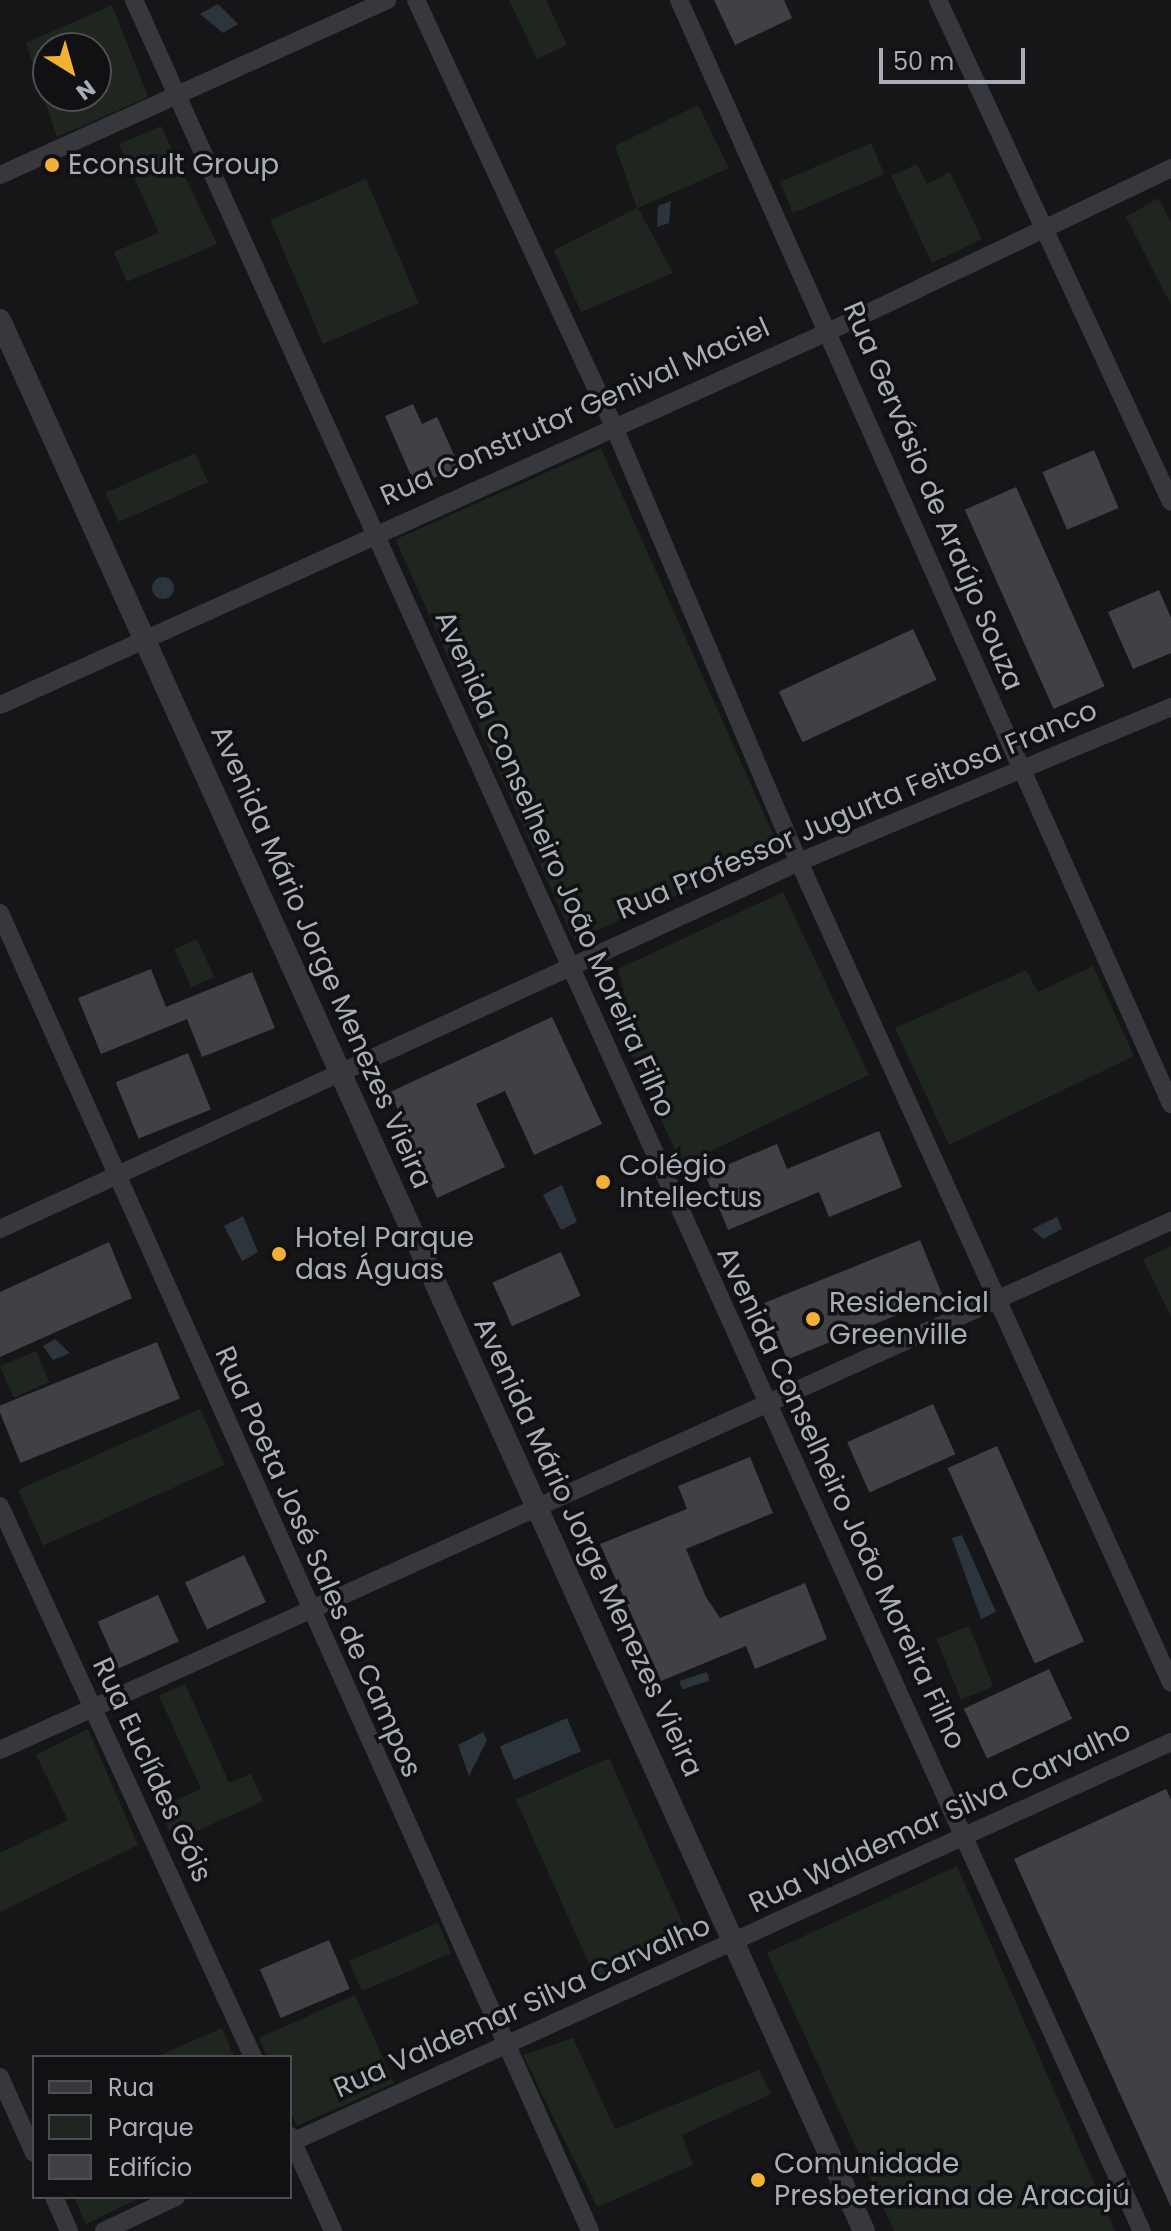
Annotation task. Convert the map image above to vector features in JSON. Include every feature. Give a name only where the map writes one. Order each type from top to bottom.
[{"type":"street","name":"Avenida Conselheiro João Moreira Filho","points":[[134,0],[175,97],[378,529],[566,967],[770,1406],[1142,2231]]},
{"type":"street","points":[[0,175],[387,0]]},
{"type":"street","points":[[416,0],[614,427],[799,862],[1171,1683]]},
{"type":"street","name":"Rua Gervásio de Araújo Souza","points":[[679,0],[832,330],[1019,767],[1171,1104]]},
{"type":"street","points":[[938,0],[1171,502]]},
{"type":"street","name":"Rua Construtor Genival Maciel","points":[[0,705],[378,529],[832,330],[1171,168]]},
{"type":"street","name":"Avenida Mário Jorge Menezes Vieira","points":[[0,320],[864,2231]]},
{"type":"street","name":"Rua Professor Jugurta Feitosa Franco","points":[[0,1229],[799,862],[1019,767],[1171,707]]},
{"type":"street","name":"Rua Poeta José Sales de Campos","points":[[0,913],[113,1177],[590,2231]]},
{"type":"street","points":[[0,1750],[770,1406],[998,1298],[1171,1221]]},
{"type":"street","name":"Rua Euclídes Góis","points":[[0,1506],[252,2055]]},
{"type":"street","name":"Rua Waldemar Silva Carvalho","points":[[733,1943],[1171,1742]]},
{"type":"street","name":"Rua Valdemar Silva Carvalho","points":[[292,2140],[504,2042],[733,1943]]},
{"type":"street","points":[[0,2077],[32,2149]]},
{"type":"street","points":[[292,2142],[333,2231]]},
{"type":"street","points":[[55,2199],[69,2231]]},
{"type":"street","points":[[104,2231],[172,2199]]},
{"type":"green space","points":[[509,0],[546,0],[567,45],[537,59]]},
{"type":"green space","points":[[112,5],[148,97],[57,137],[49,112],[112,112],[112,32],[51,32]]},
{"type":"green space","points":[[32,40],[32,61],[26,43]]},
{"type":"green space","points":[[698,105],[729,168],[638,208],[673,273],[581,312],[554,250],[637,208],[615,146]]},
{"type":"green space","points":[[161,126],[217,244],[127,282],[114,252],[159,233],[119,144]]},
{"type":"green space","points":[[871,143],[884,174],[793,213],[780,182]]},
{"type":"green space","points":[[917,164],[927,184],[950,172],[982,239],[932,263],[891,176]]},
{"type":"green space","points":[[366,179],[419,303],[323,344],[270,220]]},
{"type":"green space","points":[[1158,198],[1171,222],[1171,305],[1126,217]]},
{"type":"green space","points":[[601,448],[780,849],[574,941],[395,540]]},
{"type":"green space","points":[[195,453],[208,482],[118,522],[105,493]]},
{"type":"green space","points":[[783,892],[869,1075],[682,1165],[606,999],[624,993],[618,969]]},
{"type":"green space","points":[[197,939],[214,977],[191,988],[174,949]]},
{"type":"green space","points":[[1093,966],[1134,1056],[949,1145],[895,1028],[1026,970],[1038,992]]},
{"type":"green space","points":[[1171,1246],[1171,1317],[1143,1259]]},
{"type":"green space","points":[[36,1351],[49,1382],[13,1398],[0,1366]]},
{"type":"green space","points":[[200,1409],[225,1465],[43,1546],[18,1490]]},
{"type":"green space","points":[[969,1626],[993,1686],[961,1699],[937,1639]]},
{"type":"green space","points":[[185,1684],[229,1783],[251,1774],[263,1801],[174,1841],[159,1808],[201,1789],[159,1696]]},
{"type":"green space","points":[[88,1729],[138,1845],[0,1912],[0,1853],[68,1820],[36,1755]]},
{"type":"green space","points":[[609,1758],[690,1939],[596,1980],[516,1799]]},
{"type":"green space","points":[[957,1866],[1115,2231],[894,2231],[767,1953]]},
{"type":"green space","points":[[438,1923],[451,1953],[362,1991],[349,1961]]},
{"type":"green space","points":[[355,1995],[394,2083],[297,2126],[292,2114],[292,2055],[266,2055],[259,2038]]},
{"type":"green space","points":[[222,2028],[233,2055],[161,2055]]},
{"type":"green space","points":[[573,2038],[615,2129],[759,2070],[771,2094],[682,2135],[693,2165],[597,2207],[523,2055]]},
{"type":"green space","points":[[75,2199],[138,2199],[86,2224]]},
{"type":"shaded area","points":[[218,4],[238,24],[223,33],[200,14]]},
{"type":"shaded area","points":[[671,201],[669,223],[657,227],[658,206]]},
{"type":"shaded area","points":[[163,577],[171,580],[174,588],[171,596],[163,599],[155,596],[152,588],[155,580]]},
{"type":"shaded area","points":[[562,1185],[577,1222],[561,1230],[543,1195]]},
{"type":"shaded area","points":[[243,1216],[258,1252],[242,1261],[224,1226]]},
{"type":"shaded area","points":[[1057,1217],[1062,1229],[1043,1239],[1032,1229]]},
{"type":"shaded area","points":[[55,1339],[70,1353],[53,1360],[43,1346]]},
{"type":"shaded area","points":[[962,1535],[996,1612],[981,1619],[952,1538]]},
{"type":"shaded area","points":[[707,1672],[710,1681],[682,1690],[679,1681]]},
{"type":"shaded area","points":[[567,1718],[581,1751],[514,1780],[500,1747]]},
{"type":"shaded area","points":[[483,1732],[487,1740],[469,1776],[458,1745]]},
{"type":"building","points":[[714,0],[784,0],[792,18],[735,45]]},
{"type":"building","points":[[413,404],[422,424],[437,417],[460,468],[415,485],[385,416]]},
{"type":"building","points":[[1094,450],[1119,508],[1067,530],[1042,472]]},
{"type":"building","points":[[1016,487],[1105,686],[1054,709],[965,510]]},
{"type":"building","points":[[1159,590],[1171,618],[1171,653],[1133,669],[1108,612]]},
{"type":"building","points":[[913,629],[937,680],[803,742],[779,692]]},
{"type":"building","points":[[151,969],[166,1007],[252,972],[275,1028],[202,1057],[187,1019],[101,1054],[78,998]]},
{"type":"building","points":[[552,1017],[602,1124],[534,1155],[505,1091],[476,1104],[505,1167],[437,1198],[390,1092]]},
{"type":"building","points":[[188,1053],[211,1110],[139,1139],[116,1082]]},
{"type":"building","points":[[879,1131],[902,1187],[829,1217],[819,1192],[728,1230],[705,1174],[777,1144],[787,1169]]},
{"type":"building","points":[[920,1240],[943,1297],[787,1359],[764,1303]]},
{"type":"building","points":[[109,1242],[132,1298],[0,1357],[0,1292]]},
{"type":"building","points":[[561,1252],[581,1296],[512,1326],[492,1283]]},
{"type":"building","points":[[157,1342],[180,1399],[20,1463],[0,1405]]},
{"type":"building","points":[[933,1404],[955,1454],[869,1492],[847,1442]]},
{"type":"building","points":[[997,1446],[1084,1641],[1035,1663],[948,1468]]},
{"type":"building","points":[[750,1457],[773,1513],[686,1549],[706,1597],[720,1618],[805,1583],[827,1639],[755,1669],[746,1646],[661,1681],[600,1544],[687,1509],[678,1486]]},
{"type":"building","points":[[244,1555],[266,1602],[207,1630],[185,1582]]},
{"type":"building","points":[[158,1595],[179,1642],[118,1668],[98,1622]]},
{"type":"building","points":[[1049,1669],[1072,1719],[987,1759],[964,1709]]},
{"type":"building","points":[[1166,1789],[1171,1800],[1171,2207],[1014,1859]]},
{"type":"building","points":[[329,1940],[350,1989],[281,2018],[260,1969]]},
{"type":"place","name":"Econsult Group","points":[[52,165]]},
{"type":"place","name":"Colégio Intellectus","points":[[603,1182]]},
{"type":"place","name":"Hotel Parque das Águas","points":[[279,1254]]},
{"type":"place","name":"Residencial Greenville","points":[[813,1319]]},
{"type":"place","name":"Comunidade Presbeteriana de Aracajú","points":[[758,2180]]}]
